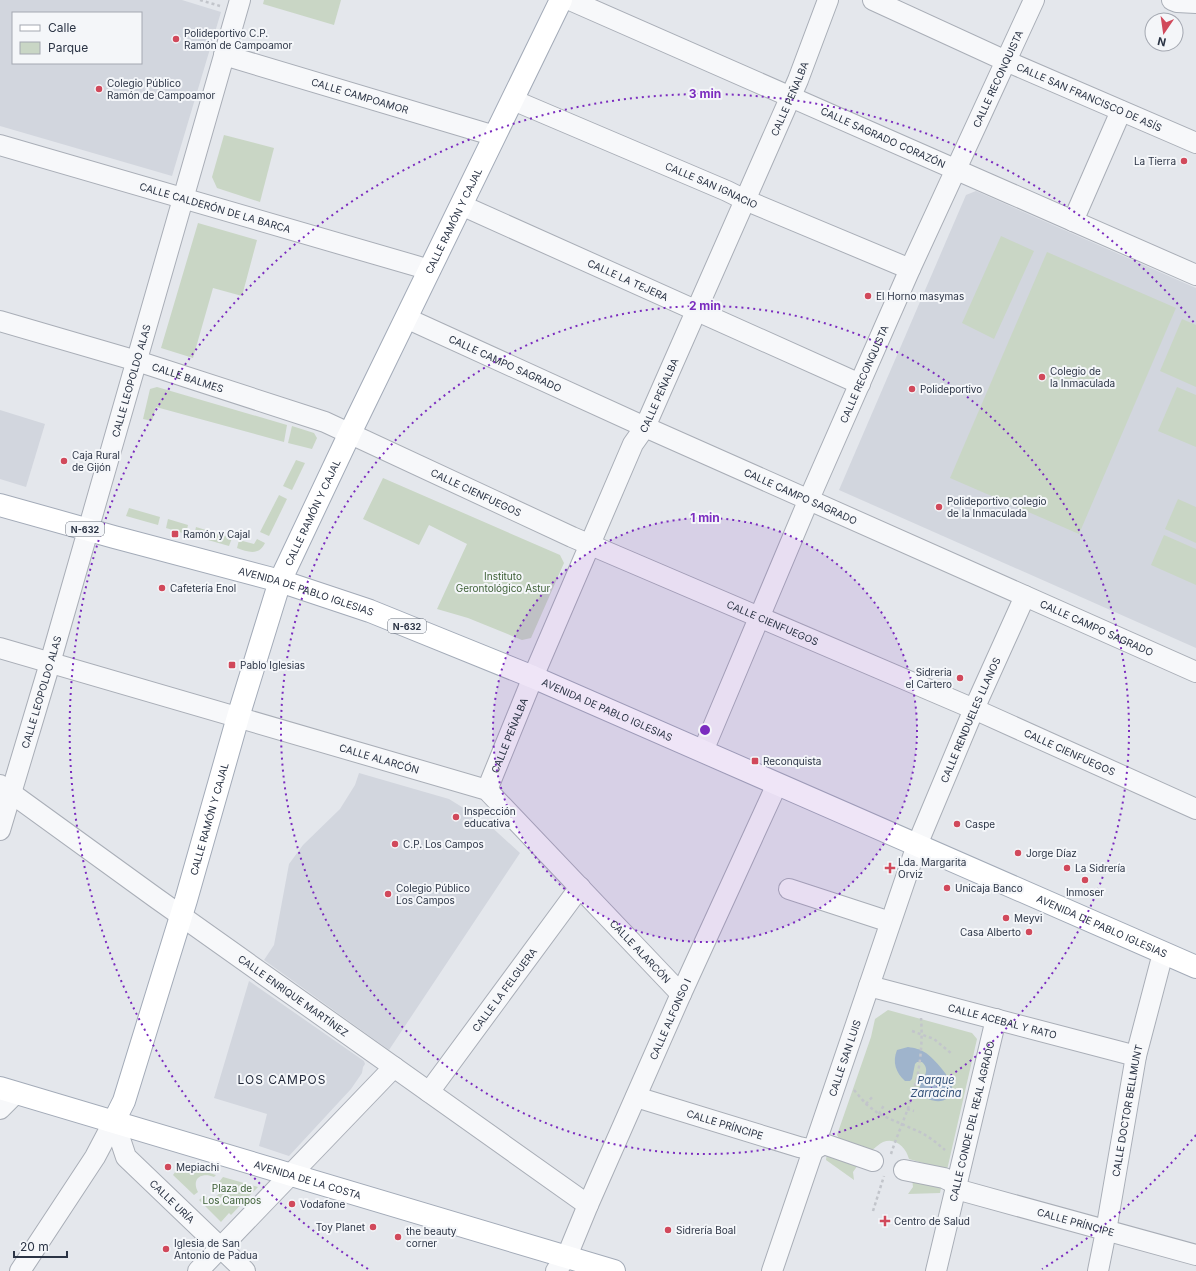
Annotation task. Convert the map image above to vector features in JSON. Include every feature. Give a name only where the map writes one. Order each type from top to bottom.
[{"type":"main road","name":"CALLE RAMÓN Y CAJAL","points":[[114,1122],[124,1101],[182,916],[238,717],[280,581],[350,433],[561,0]]},
{"type":"main road","name":"AVENIDA DE PABLO IGLESIAS","points":[[0,505],[280,581],[370,611],[533,677],[1196,967]]},
{"type":"main road","name":"AVENIDA DE LA COSTA","points":[[8,1090],[291,1174],[561,1264],[614,1271]]},
{"type":"street","name":"CALLE SAGRADO CORAZÓN","points":[[570,0],[1196,275]]},
{"type":"street","name":"CALLE PEÑALBA","points":[[488,790],[533,677],[633,444],[646,427],[790,96],[828,0]]},
{"type":"street","name":"CALLE SAN FRANCISCO DE ASÍS","points":[[873,0],[1006,61],[1196,143]]},
{"type":"street","name":"CALLE RECONQUISTA","points":[[702,751],[808,499],[910,269],[1034,0]]},
{"type":"street","points":[[1172,0],[1177,2],[1196,3]]},
{"type":"street","name":"CALLE LEOPOLDO ALAS","points":[[0,830],[5,789],[50,662],[224,55],[231,3]]},
{"type":"street","name":"CALLE CAMPOAMOR","points":[[224,55],[495,136]]},
{"type":"street","name":"CALLE SAN IGNACIO","points":[[513,100],[910,269]]},
{"type":"street","points":[[1073,221],[1121,111]]},
{"type":"street","name":"CALLE CALDERÓN DE LA BARCA","points":[[0,145],[430,270]]},
{"type":"street","name":"CALLE LA TEJERA","points":[[461,205],[860,384]]},
{"type":"street","name":"CALLE CAMPO SAGRADO","points":[[406,318],[646,427],[1196,672]]},
{"type":"street","name":"CALLE BALMES","points":[[0,321],[137,361],[325,422],[350,433]]},
{"type":"street","name":"CALLE CIENFUEGOS","points":[[350,433],[591,544],[974,709],[1196,808]]},
{"type":"street","name":"CALLE RENDUELES LLANOS","points":[[917,844],[974,709],[1025,596]]},
{"type":"street","name":"CALLE ALARCÓN","points":[[0,648],[488,790],[681,994]]},
{"type":"street","name":"CALLE ALFONSO I","points":[[561,1264],[681,994],[777,784]]},
{"type":"street","name":"CALLE ENRIQUE MARTÍNEZ","points":[[5,789],[588,1205]]},
{"type":"street","name":"CALLE SAN LUIS","points":[[772,1271],[917,844]]},
{"type":"street","name":"CALLE LA FELGUERA","points":[[429,1092],[580,887]]},
{"type":"street","points":[[789,889],[890,922]]},
{"type":"street","name":"CALLE DOCTOR BELLMUNT","points":[[1098,1271],[1136,1056],[1163,953]]},
{"type":"street","name":"CALLE ACEBAL Y RATO","points":[[869,986],[1136,1056]]},
{"type":"street","name":"CALLE CONDE DEL REAL AGRADO","points":[[936,1271],[996,1019]]},
{"type":"street","points":[[198,1271],[394,1067]]},
{"type":"street","points":[[0,1109],[8,1090]]},
{"type":"street","name":"CALLE PRÍNCIPE","points":[[636,1097],[813,1150]]},
{"type":"street","points":[[20,1271],[96,1157],[114,1122]]},
{"type":"street","name":"CALLE URÍA","points":[[114,1122],[126,1157],[245,1271]]},
{"type":"street","points":[[813,1150],[824,1144],[888,1164],[944,1178],[952,1182],[956,1189]]},
{"type":"street","name":"CALLE PRÍNCIPE","points":[[956,1189],[1196,1255]]},
{"type":"path","points":[[200,0],[231,3]]},
{"type":"path","points":[[874,1211],[888,1164],[912,1096],[921,1047],[921,1015]]},
{"type":"path","points":[[912,1031],[939,1042],[952,1054]]},
{"type":"path","points":[[850,1085],[866,1104],[879,1114],[933,1140],[950,1155]]},
{"type":"path","points":[[866,1104],[873,1096]]},
{"type":"path","points":[[879,1114],[884,1105]]},
{"type":"path","points":[[907,1109],[914,1111]]},
{"type":"shaded area","name":"Colegio Público Ramón de Campoamor","points":[[0,0],[182,0],[221,12],[172,176],[0,126]]},
{"type":"shaded area","name":"Colegio de la Inmaculada","points":[[976,191],[1196,288],[1196,648],[839,490],[966,195]]},
{"type":"shaded area","points":[[0,410],[45,424],[26,487],[0,479]]},
{"type":"shaded area","name":"Colegio Público Los Campos","points":[[359,773],[449,799],[486,822],[520,853],[389,1050],[264,960],[274,945],[289,864],[303,845],[340,809],[355,785]]},
{"type":"shaded area","points":[[249,981],[364,1061],[365,1064],[362,1073],[351,1089],[289,1156],[259,1146],[267,1114],[214,1098]]},
{"type":"green space","points":[[264,0],[341,0],[334,25],[263,4]]},
{"type":"green space","points":[[224,135],[274,148],[260,202],[217,188],[212,177]]},
{"type":"green space","points":[[198,223],[257,240],[242,296],[213,288],[193,358],[161,348]]},
{"type":"green space","points":[[1001,236],[1034,251],[994,339],[962,323]]},
{"type":"green space","points":[[1047,252],[1176,308],[1079,534],[950,478]]},
{"type":"green space","points":[[1182,319],[1196,325],[1196,387],[1160,371]]},
{"type":"green space","points":[[157,387],[287,425],[284,442],[156,407],[152,421],[143,419],[150,389]]},
{"type":"green space","points":[[1177,387],[1196,395],[1196,447],[1158,431]]},
{"type":"green space","points":[[292,426],[314,433],[317,438],[312,449],[288,443]]},
{"type":"green space","points":[[296,460],[305,463],[292,490],[283,486]]},
{"type":"green space","name":"Instituto Gerontológico Astur","points":[[383,478],[560,555],[564,563],[531,638],[522,640],[468,618],[437,609],[467,544],[429,525],[419,545],[363,519]]},
{"type":"green space","points":[[279,495],[287,499],[269,536],[260,532]]},
{"type":"green space","points":[[1178,499],[1196,507],[1196,543],[1165,529]]},
{"type":"green space","points":[[129,508],[160,517],[158,525],[126,516]]},
{"type":"green space","points":[[168,519],[188,525],[186,534],[166,528]]},
{"type":"green space","points":[[196,527],[232,538],[229,546],[194,536]]},
{"type":"green space","points":[[1164,535],[1196,549],[1196,585],[1151,565]]},
{"type":"green space","points":[[257,539],[265,543],[260,550],[249,552],[237,548],[239,540],[254,544]]},
{"type":"green space","points":[[888,1010],[972,1033],[977,1039],[947,1170],[909,1159],[903,1147],[896,1142],[883,1142],[872,1150],[840,1140],[837,1135],[871,1037],[875,1019]]},
{"type":"green space","points":[[827,1153],[858,1165],[853,1172],[854,1180],[826,1160]]},
{"type":"green space","name":"Plaza de Los Campos","points":[[181,1164],[216,1175],[214,1177],[205,1175],[199,1177],[196,1183],[198,1192],[194,1195],[173,1175]]},
{"type":"green space","name":"Plaza de Los Campos","points":[[223,1177],[258,1187],[231,1215],[229,1213],[221,1222],[199,1200],[204,1196],[210,1199],[218,1195],[220,1187],[219,1182]]},
{"type":"green space","points":[[912,1178],[942,1183],[940,1193],[908,1194],[913,1187]]},
{"type":"water","name":"Parque Zarracina","points":[[908,1047],[926,1053],[942,1069],[949,1079],[952,1088],[947,1098],[934,1101],[920,1094],[920,1085],[926,1074],[925,1066],[922,1062],[917,1062],[915,1064],[912,1079],[910,1081],[905,1081],[902,1078],[897,1071],[895,1059],[897,1050]]},
{"type":"place","name":"Polideportivo C.P. Ramón de Campoamor","points":[[176,39]]},
{"type":"place","name":"Colegio Público Ramón de Campoamor","points":[[99,89]]},
{"type":"place","name":"La Tierra","points":[[1184,161]]},
{"type":"place","name":"El Horno masymas","points":[[868,296]]},
{"type":"place","name":"Colegio de la Inmaculada","points":[[1042,377]]},
{"type":"place","name":"Polideportivo","points":[[912,389]]},
{"type":"place","name":"Caja Rural de Gijón","points":[[64,461]]},
{"type":"place","name":"Polideportivo colegio de la Inmaculada","points":[[939,507]]},
{"type":"place","name":"Ramón y Cajal","points":[[175,534]]},
{"type":"place","name":"Cafetería Enol","points":[[162,588]]},
{"type":"place","name":"Pablo Iglesias","points":[[232,665]]},
{"type":"place","name":"Sidreria el Cartero","points":[[960,678]]},
{"type":"place","name":"Reconquista","points":[[755,761]]},
{"type":"place","name":"Inspección educativa","points":[[456,817]]},
{"type":"place","name":"Caspe","points":[[957,824]]},
{"type":"place","name":"C.P. Los Campos","points":[[395,844]]},
{"type":"place","name":"Jorge Díaz","points":[[1018,853]]},
{"type":"place","name":"Lda. Margarita Orviz","points":[[890,868]]},
{"type":"place","name":"La Sidrería","points":[[1067,868]]},
{"type":"place","name":"Inmoser","points":[[1085,880]]},
{"type":"place","name":"Unicaja Banco","points":[[947,888]]},
{"type":"place","name":"Colegio Público Los Campos","points":[[388,894]]},
{"type":"place","name":"Meyvi","points":[[1006,918]]},
{"type":"place","name":"Casa Alberto","points":[[1029,932]]},
{"type":"place","name":"Mepiachi","points":[[168,1167]]},
{"type":"place","name":"Vodafone","points":[[292,1204]]},
{"type":"place","name":"Centro de Salud","points":[[885,1221]]},
{"type":"place","name":"Toy Planet","points":[[373,1227]]},
{"type":"place","name":"Sidrería Boal","points":[[668,1230]]},
{"type":"place","name":"the beauty corner","points":[[398,1237]]},
{"type":"place","name":"Iglesia de San Antonio de Padua","points":[[166,1249]]},
{"type":"district","name":"LOS CAMPOS","points":[[282,1079]]}]
